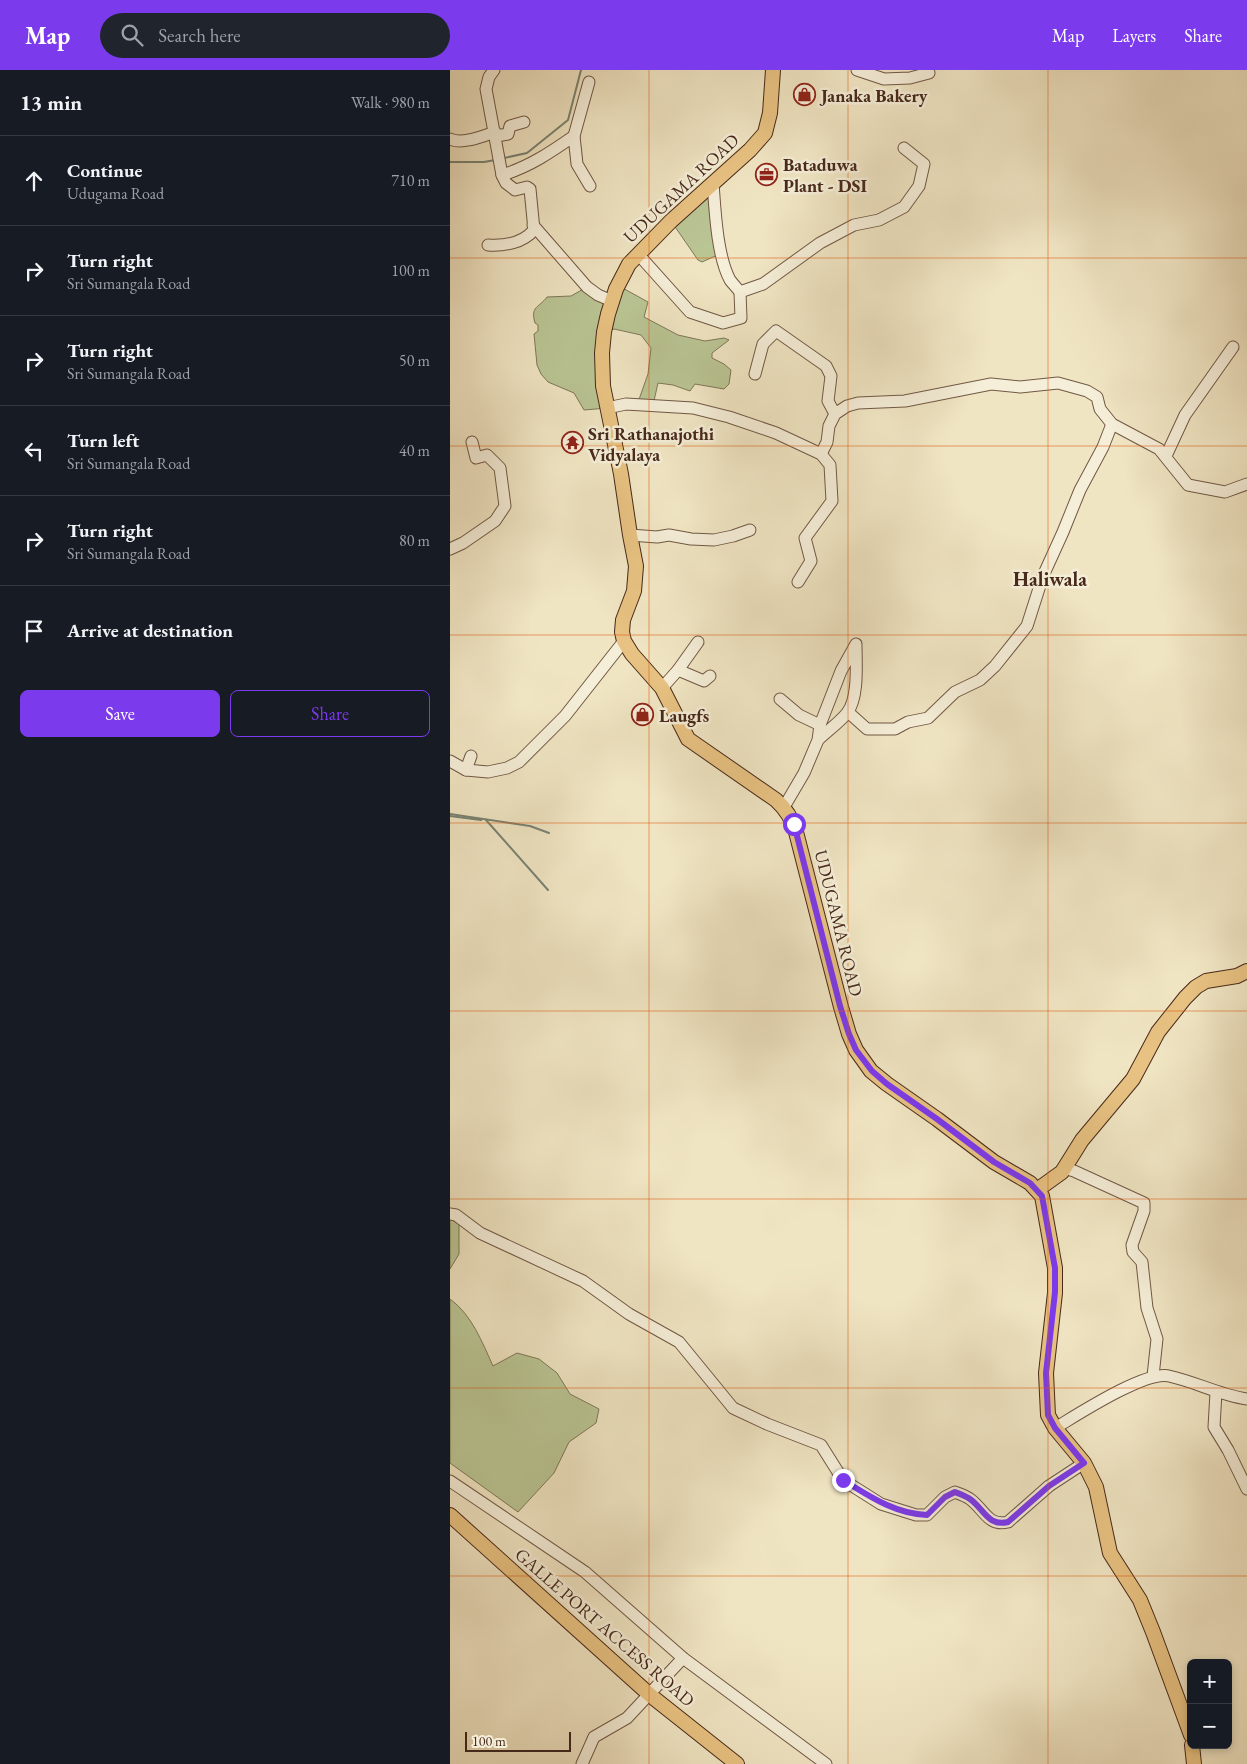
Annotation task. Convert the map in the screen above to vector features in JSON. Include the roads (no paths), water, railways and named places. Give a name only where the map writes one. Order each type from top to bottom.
[{"type":"main road","name":"UDUGAMA ROAD","points":[[773,70],[770,112],[765,132],[750,150],[638,254],[629,264],[612,301],[604,332],[602,353],[603,386],[621,474],[636,566],[634,590],[623,620],[622,632],[624,641],[632,654],[662,688],[688,739],[776,800],[791,817],[849,1034],[863,1060],[887,1084],[994,1162],[1030,1183],[1038,1190]]},
{"type":"main road","points":[[1187,1724],[1140,1600],[1110,1553],[1100,1498],[1092,1476],[1084,1463],[1055,1428],[1048,1415],[1046,1373],[1055,1292],[1055,1268],[1046,1209],[1038,1190],[1062,1172],[1082,1140],[1133,1079],[1158,1032],[1185,998],[1196,987],[1206,981],[1237,976],[1247,971]]},
{"type":"main road","name":"GALLE PORT ACCESS ROAD","points":[[450,1515],[650,1695],[737,1764]]},
{"type":"main road","points":[[1192,1749],[1194,1764]]},
{"type":"street","points":[[488,245],[504,246],[529,236],[534,230],[530,189],[527,187],[516,190],[506,183],[501,173],[499,153],[486,89],[489,77],[494,70]]},
{"type":"street","points":[[857,70],[884,79],[910,78],[929,73]]},
{"type":"street","points":[[589,82],[574,136],[577,164],[590,186]]},
{"type":"street","points":[[450,139],[455,141],[495,134],[508,134],[510,126],[524,122]]},
{"type":"street","points":[[501,173],[516,171],[548,154],[574,136]]},
{"type":"street","points":[[740,292],[763,284],[820,243],[854,225],[879,220],[904,207],[919,186],[924,164],[904,148]]},
{"type":"street","points":[[638,254],[690,312],[723,323],[741,318],[740,292],[730,280],[722,253],[713,183]]},
{"type":"street","points":[[533,225],[587,287],[598,295],[612,301]]},
{"type":"street","points":[[755,374],[763,344],[776,331],[826,366],[831,376],[828,402],[835,414]]},
{"type":"street","points":[[1166,456],[1185,415],[1233,347]]},
{"type":"street","points":[[821,454],[827,442],[829,426],[835,414],[847,406],[874,401],[905,401],[991,384],[1020,387],[1058,383],[1088,391],[1097,397],[1100,409],[1112,424],[1159,449],[1188,485],[1225,492],[1247,484]]},
{"type":"street","points":[[607,408],[626,404],[693,408],[729,416],[776,433],[821,454],[830,465],[832,501],[806,538],[811,560],[798,582]]},
{"type":"street","points":[[848,712],[868,730],[895,729],[908,722],[928,718],[955,692],[980,680],[995,666],[1027,626],[1043,576],[1064,532],[1080,490],[1103,447],[1112,424]]},
{"type":"street","points":[[450,549],[463,543],[495,521],[505,506],[500,468],[487,455],[476,458],[472,442]]},
{"type":"street","points":[[630,535],[657,537],[669,535],[691,539],[714,540],[750,530]]},
{"type":"street","points":[[450,761],[466,770],[488,772],[507,768],[519,762],[564,716],[624,641]]},
{"type":"street","points":[[662,688],[678,670],[698,642]]},
{"type":"street","points":[[784,807],[804,773],[818,740],[820,725],[840,671],[856,644],[853,702],[848,712],[818,740]]},
{"type":"street","points":[[678,670],[704,681],[710,676]]},
{"type":"street","points":[[780,699],[798,715],[820,725]]},
{"type":"street","points":[[466,770],[471,756]]},
{"type":"street","points":[[1062,1172],[1068,1169],[1074,1170],[1144,1203],[1144,1211],[1132,1245],[1133,1252],[1142,1262],[1147,1308],[1156,1339],[1153,1376]]},
{"type":"street","points":[[450,1214],[456,1215],[480,1233],[583,1281],[629,1314],[679,1342],[733,1408],[767,1424],[821,1445],[843,1480],[881,1504],[916,1515],[927,1515],[945,1497],[955,1492],[969,1498],[993,1522],[1000,1524],[1008,1522],[1049,1486],[1084,1463]]},
{"type":"street","points":[[1055,1428],[1129,1386],[1153,1376],[1168,1375],[1232,1397],[1247,1399]]},
{"type":"street","points":[[1216,1392],[1214,1427],[1228,1450],[1247,1489]]},
{"type":"street","points":[[450,1481],[586,1572],[683,1658],[826,1764]]},
{"type":"street","points":[[582,1764],[594,1737],[627,1718],[683,1658]]},
{"type":"waterway","points":[[504,158],[527,153],[568,120],[581,70]]},
{"type":"waterway","points":[[450,162],[484,162],[495,160]]},
{"type":"waterway","points":[[450,814],[530,826],[549,833]]},
{"type":"waterway","points":[[450,816],[481,820]]},
{"type":"waterway","points":[[486,820],[548,890]]},
{"type":"place","name":"Janaka Bakery","points":[[805,95]]},
{"type":"place","name":"Bataduwa Plant - DSI","points":[[767,174]]},
{"type":"place","name":"Sri Rathanajothi Vidyalaya","points":[[572,443]]},
{"type":"place","name":"Laugfs","points":[[643,715]]},
{"type":"district","name":"Haliwala","points":[[1050,579]]}]
